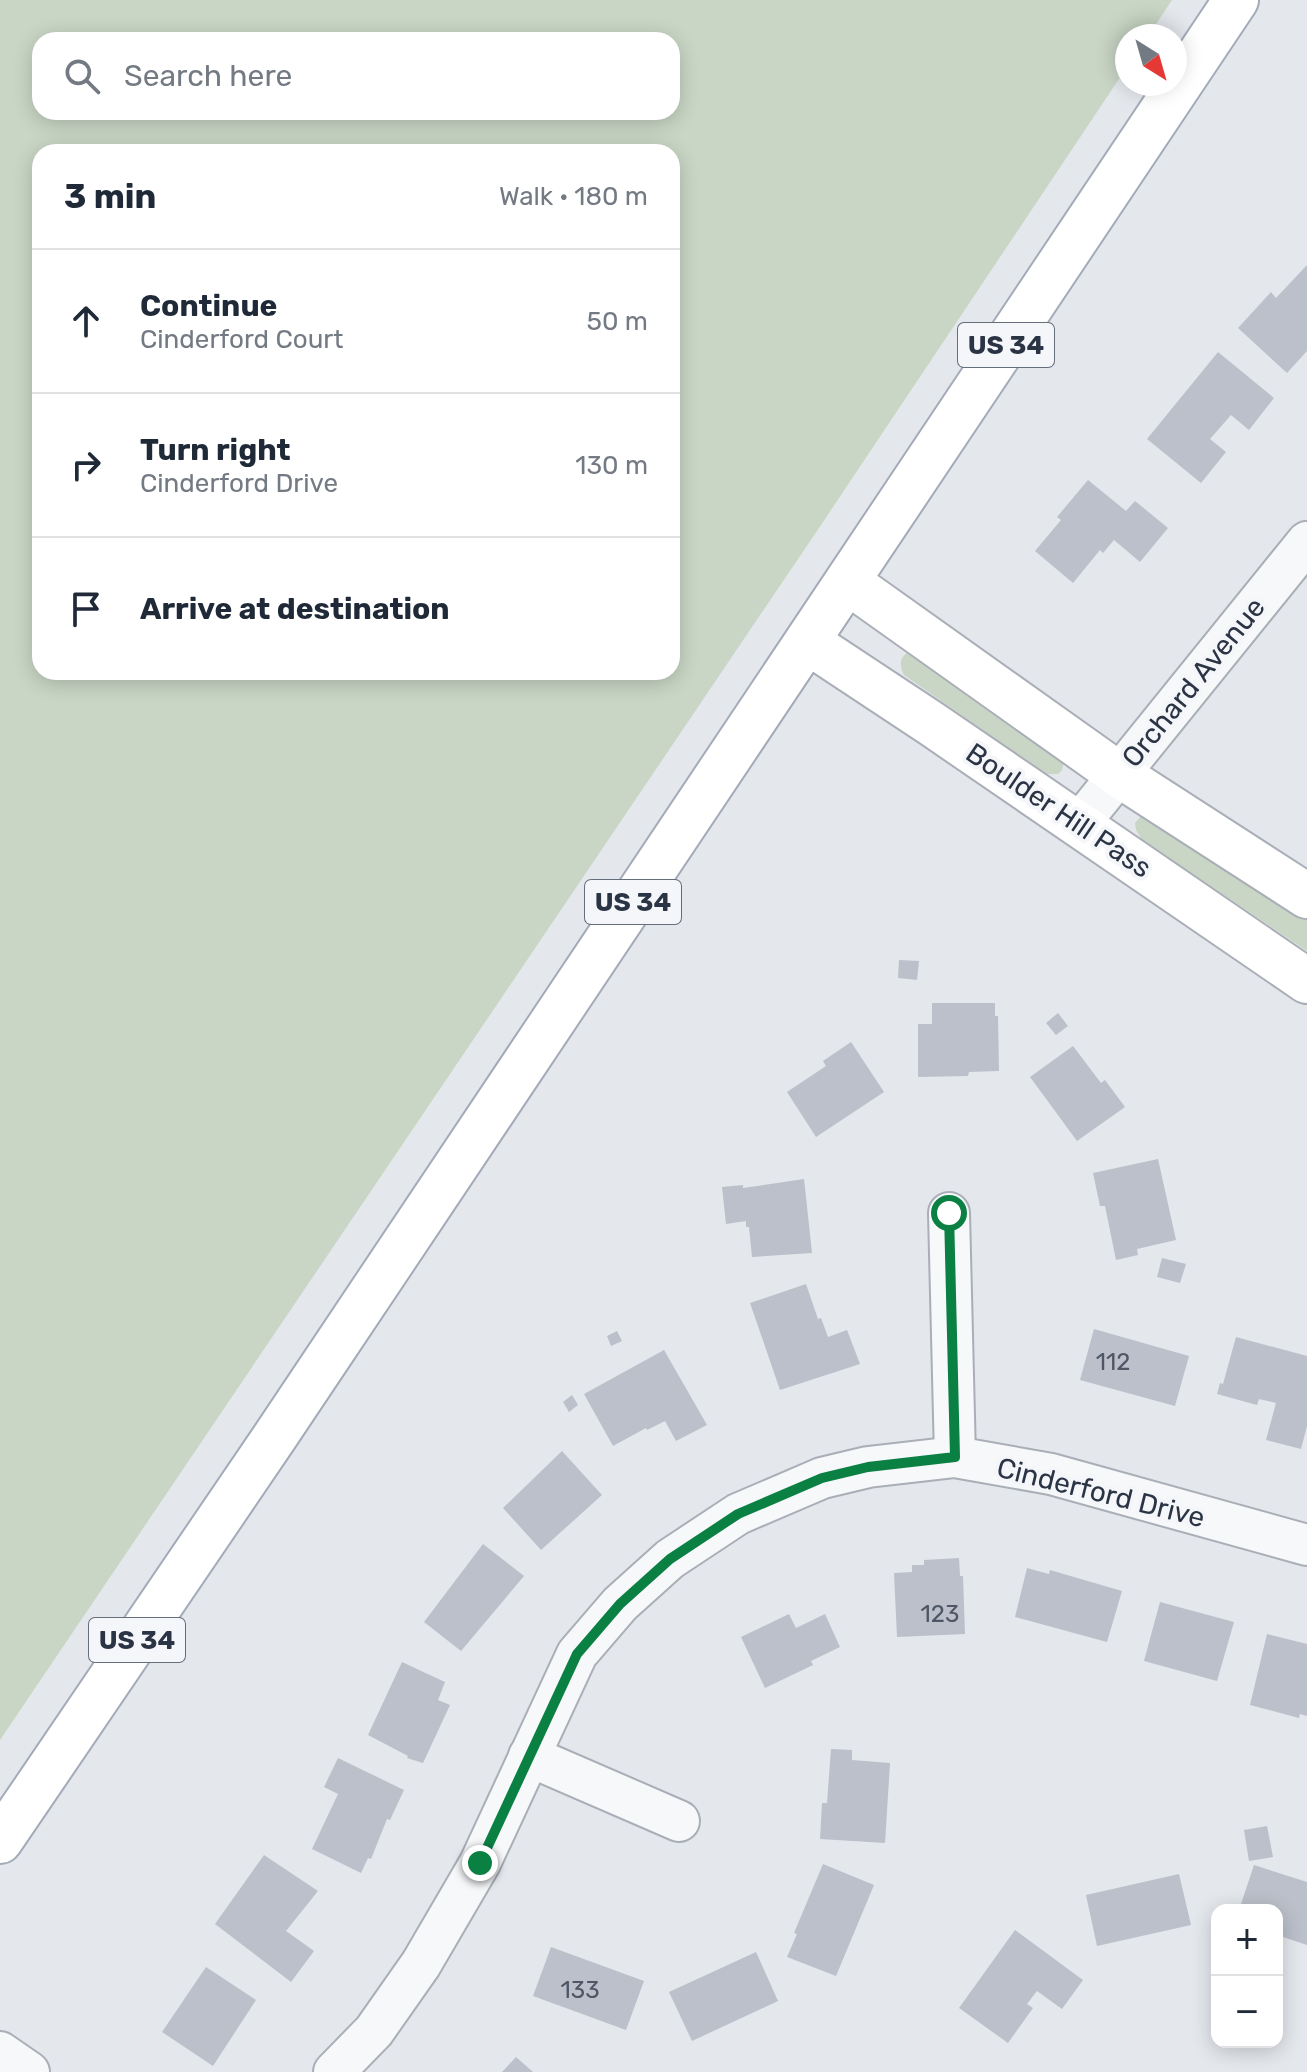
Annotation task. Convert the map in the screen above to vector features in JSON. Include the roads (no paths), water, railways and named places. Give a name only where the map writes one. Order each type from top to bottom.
[{"type":"main road","name":"US 34","points":[[0,1841],[274,1438],[1236,0]]},
{"type":"main road","points":[[848,582],[1118,774],[1307,896]]},
{"type":"main road","name":"Boulder Hill Pass","points":[[808,642],[1307,981]]},
{"type":"street","name":"Orchard Avenue","points":[[1079,824],[1307,542]]},
{"type":"street","points":[[949,1213],[955,1457]]},
{"type":"street","name":"Cinderford Drive","points":[[334,2072],[374,2031],[421,1964],[480,1863],[577,1654],[620,1604],[670,1559],[738,1514],[822,1478],[868,1467],[955,1457],[1051,1474],[1307,1545]]},
{"type":"street","points":[[529,1756],[679,1821]]},
{"type":"street","points":[[0,2052],[29,2072]]}]
